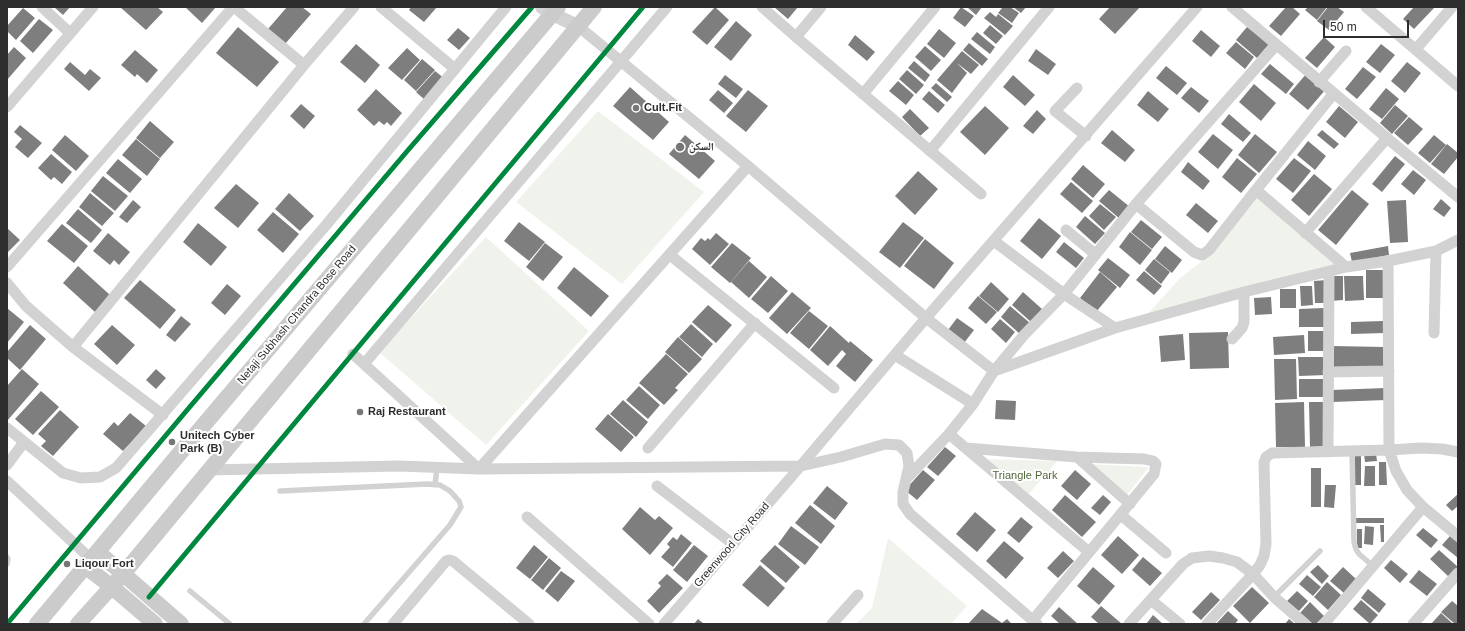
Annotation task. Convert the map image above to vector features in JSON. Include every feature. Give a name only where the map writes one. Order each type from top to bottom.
[{"type":"main road","points":[[78,624],[124,574],[594,7]]},
{"type":"main road","name":"Netaji Subhash Chandra Bose Road","points":[[37,624],[551,9]]},
{"type":"main road","points":[[92,560],[124,574],[180,624]]},
{"type":"main road","points":[[92,560],[112,587],[154,624]]},
{"type":"street","points":[[42,7],[70,33]]},
{"type":"street","points":[[7,107],[93,7]]},
{"type":"street","points":[[7,266],[234,7],[304,65]]},
{"type":"street","points":[[73,347],[304,65],[354,7]]},
{"type":"street","points":[[381,7],[455,69]]},
{"type":"street","points":[[7,428],[63,473],[81,478],[100,476],[116,468],[327,224],[506,7]]},
{"type":"street","points":[[364,364],[667,7]]},
{"type":"street","points":[[762,7],[981,194]]},
{"type":"street","points":[[796,37],[821,7]]},
{"type":"street","points":[[863,94],[935,7]]},
{"type":"street","points":[[930,151],[1049,7]]},
{"type":"street","name":"Greenwood City Road","points":[[664,624],[926,318],[1197,7]]},
{"type":"street","points":[[1232,7],[1458,197]]},
{"type":"street","points":[[1366,7],[1458,86]]},
{"type":"street","points":[[1416,49],[1452,7]]},
{"type":"street","points":[[551,9],[578,26],[621,61],[748,166],[926,318],[994,371]]},
{"type":"street","points":[[907,478],[949,434],[973,404],[994,371],[1024,335],[1064,294],[1136,204],[1276,45]]},
{"type":"street","points":[[1320,82],[1346,51]]},
{"type":"street","points":[[1077,88],[1055,111],[1086,136]]},
{"type":"street","points":[[1136,204],[1194,252],[1202,254],[1209,250],[1334,93]]},
{"type":"street","points":[[1305,233],[1387,138]]},
{"type":"street","points":[[479,469],[748,166]]},
{"type":"street","points":[[1256,190],[1346,267]]},
{"type":"street","points":[[1066,230],[1096,254]]},
{"type":"street","points":[[994,371],[1115,328],[1244,292],[1346,267],[1388,261],[1436,251],[1458,240]]},
{"type":"street","points":[[994,241],[1064,294],[1115,328]]},
{"type":"street","points":[[1434,333],[1436,251]]},
{"type":"street","points":[[670,255],[834,388]]},
{"type":"street","points":[[1388,261],[1389,450],[1396,471],[1407,490],[1423,507],[1458,536]]},
{"type":"street","points":[[1328,452],[1329,272]]},
{"type":"street","points":[[7,283],[26,306],[73,347],[163,415]]},
{"type":"street","points":[[1232,339],[1242,328],[1244,322],[1244,292]]},
{"type":"street","points":[[648,448],[755,323]]},
{"type":"street","points":[[352,354],[479,469]]},
{"type":"street","points":[[895,355],[973,404]]},
{"type":"street","points":[[1328,372],[1389,371]]},
{"type":"street","points":[[949,434],[1089,552]]},
{"type":"street","points":[[7,465],[24,442]]},
{"type":"street","points":[[209,470],[399,466],[479,469],[800,466],[841,457],[885,444],[898,445],[907,453],[909,466],[903,492],[903,504],[910,514],[1035,622],[1089,552],[1154,474],[1156,464],[1153,461],[1144,459],[1077,457],[966,448]]},
{"type":"street","points":[[1207,624],[1253,574],[1260,565],[1264,556],[1266,544],[1264,463],[1266,457],[1272,453],[1421,448],[1442,449],[1458,452]]},
{"type":"street","points":[[1077,457],[1130,504]]},
{"type":"street","points":[[7,481],[92,560]]},
{"type":"street","points":[[657,486],[733,544]]},
{"type":"street","points":[[1324,624],[1423,507]]},
{"type":"street","points":[[1120,515],[1166,553]]},
{"type":"street","points":[[527,517],[649,624]]},
{"type":"street","points":[[1129,624],[1183,564],[1192,558],[1210,556],[1237,562],[1253,574],[1274,597],[1305,624]]},
{"type":"street","points":[[393,624],[446,561],[449,560],[453,561],[529,624]]},
{"type":"street","points":[[1413,624],[1458,573]]},
{"type":"street","points":[[832,624],[858,595]]},
{"type":"street","points":[[1151,600],[1180,624]]},
{"type":"lane","points":[[1352,451],[1354,542],[1359,554],[1373,566]]},
{"type":"lane","points":[[435,485],[437,468]]},
{"type":"lane","points":[[280,491],[419,484],[440,485],[450,491],[459,502],[461,507],[450,525],[364,624]]},
{"type":"lane","points":[[1274,597],[1320,551]]},
{"type":"lane","points":[[7,557],[7,564]]},
{"type":"lane","points":[[190,591],[230,624]]},
{"type":"green space","points":[[598,111],[704,192],[622,284],[516,202]]},
{"type":"green space","points":[[1256,194],[1339,265],[1146,316],[1180,278],[1202,261]]},
{"type":"green space","points":[[486,237],[589,331],[486,445],[379,352]]},
{"type":"green space","name":"Triangle Park","points":[[982,459],[1057,461],[1027,496]]},
{"type":"green space","points":[[1086,464],[1149,467],[1126,496]]},
{"type":"green space","points":[[888,538],[967,606],[951,624],[856,624],[872,608]]},
{"type":"building","points":[[54,7],[70,7],[63,15]]},
{"type":"building","points":[[120,7],[157,7],[163,12],[146,30]]},
{"type":"building","points":[[185,7],[216,7],[202,23]]},
{"type":"building","points":[[287,7],[302,7],[311,14],[285,44],[268,29]]},
{"type":"building","points":[[411,7],[437,7],[424,22],[409,10]]},
{"type":"building","points":[[715,7],[729,20],[707,45],[692,32]]},
{"type":"building","points":[[774,7],[798,7],[788,19]]},
{"type":"building","points":[[961,7],[974,16],[965,27],[953,18]]},
{"type":"building","points":[[967,7],[982,7],[976,15]]},
{"type":"building","points":[[1003,7],[1010,7],[1019,13],[1012,23],[998,13]]},
{"type":"building","points":[[1013,7],[1026,7],[1021,13]]},
{"type":"building","points":[[1110,7],[1140,7],[1115,34],[1099,19]]},
{"type":"building","points":[[1286,7],[1292,7],[1300,14],[1281,36],[1269,26]]},
{"type":"building","points":[[1308,7],[1327,7],[1317,20],[1305,10]]},
{"type":"building","points":[[1328,7],[1337,7],[1344,12],[1329,30],[1317,21]]},
{"type":"building","points":[[1414,7],[1435,7],[1414,29],[1403,19]]},
{"type":"building","points":[[23,8],[35,18],[16,40],[7,31],[7,26]]},
{"type":"building","points":[[990,12],[996,17],[998,14],[1013,26],[1005,35],[984,18]]},
{"type":"building","points":[[39,19],[53,30],[33,53],[20,41]]},
{"type":"building","points":[[736,21],[752,35],[731,61],[714,47]]},
{"type":"building","points":[[990,25],[1003,36],[996,44],[983,33]]},
{"type":"building","points":[[238,27],[279,62],[257,87],[216,53]]},
{"type":"building","points":[[1247,27],[1269,44],[1257,58],[1236,40]]},
{"type":"building","points":[[458,28],[470,38],[459,50],[447,40]]},
{"type":"building","points":[[939,29],[956,43],[944,58],[927,44]]},
{"type":"building","points":[[1201,30],[1220,46],[1211,57],[1192,41]]},
{"type":"building","points":[[977,32],[995,47],[990,54],[971,39]]},
{"type":"building","points":[[855,35],[875,52],[867,61],[848,45]]},
{"type":"building","points":[[1324,37],[1335,47],[1317,68],[1305,58]]},
{"type":"building","points":[[1236,42],[1254,57],[1245,69],[1226,53]]},
{"type":"building","points":[[969,43],[988,59],[982,66],[963,50]]},
{"type":"building","points":[[356,44],[380,65],[365,83],[340,62]]},
{"type":"building","points":[[1381,44],[1395,55],[1380,73],[1366,62]]},
{"type":"building","points":[[925,46],[941,60],[931,71],[915,57]]},
{"type":"building","points":[[14,47],[26,58],[7,80],[7,55]]},
{"type":"building","points":[[407,48],[420,60],[402,80],[388,68]]},
{"type":"building","points":[[1036,49],[1056,64],[1048,75],[1028,61]]},
{"type":"building","points":[[135,50],[158,70],[147,83],[137,74],[135,77],[121,65]]},
{"type":"building","points":[[962,51],[979,65],[971,74],[957,63],[967,73],[952,93],[937,80]]},
{"type":"building","points":[[422,59],[435,70],[416,91],[404,80]]},
{"type":"building","points":[[914,61],[930,75],[925,82],[908,68]]},
{"type":"building","points":[[70,62],[85,75],[90,69],[101,78],[89,91],[64,69]]},
{"type":"building","points":[[1407,62],[1421,73],[1405,93],[1391,81]]},
{"type":"building","points":[[1270,64],[1294,84],[1286,94],[1261,74]]},
{"type":"building","points":[[1166,66],[1187,83],[1177,95],[1156,78]]},
{"type":"building","points":[[1363,67],[1376,77],[1357,99],[1345,89]]},
{"type":"building","points":[[907,70],[924,85],[916,94],[899,79]]},
{"type":"building","points":[[435,71],[445,79],[425,100],[416,92]]},
{"type":"building","points":[[1307,73],[1326,89],[1308,110],[1289,94]]},
{"type":"building","points":[[725,75],[743,89],[736,98],[718,84]]},
{"type":"building","points":[[1013,75],[1035,95],[1025,106],[1003,87]]},
{"type":"building","points":[[898,81],[914,95],[906,105],[889,91]]},
{"type":"building","points":[[936,83],[952,97],[947,102],[931,88]]},
{"type":"building","points":[[1254,84],[1276,103],[1261,121],[1239,102]]},
{"type":"building","points":[[630,87],[669,122],[653,140],[613,106]]},
{"type":"building","points":[[1191,87],[1209,101],[1199,113],[1181,98]]},
{"type":"building","points":[[1386,88],[1399,99],[1382,119],[1369,109]]},
{"type":"building","points":[[376,89],[402,113],[391,126],[387,122],[384,125],[379,121],[374,126],[357,110]]},
{"type":"building","points":[[718,90],[733,103],[724,113],[709,100]]},
{"type":"building","points":[[748,90],[768,106],[746,132],[726,116]]},
{"type":"building","points":[[929,91],[945,105],[938,113],[922,99]]},
{"type":"building","points":[[1148,91],[1169,109],[1158,122],[1137,105]]},
{"type":"building","points":[[301,104],[315,116],[304,129],[290,116]]},
{"type":"building","points":[[1395,105],[1408,116],[1392,134],[1380,123]]},
{"type":"building","points":[[985,106],[1009,128],[985,155],[960,132]]},
{"type":"building","points":[[1339,106],[1358,122],[1345,138],[1326,122]]},
{"type":"building","points":[[910,109],[929,128],[920,136],[902,117]]},
{"type":"building","points":[[1037,110],[1046,119],[1033,134],[1023,126]]},
{"type":"building","points":[[1229,114],[1251,133],[1243,142],[1221,124]]},
{"type":"building","points":[[1409,117],[1423,129],[1408,145],[1394,133]]},
{"type":"building","points":[[150,121],[174,142],[160,158],[136,138]]},
{"type":"building","points":[[20,125],[42,143],[28,158],[15,147],[22,139],[14,132]]},
{"type":"building","points":[[1112,130],[1135,150],[1125,162],[1101,143]]},
{"type":"building","points":[[1322,130],[1339,144],[1334,149],[1317,135]]},
{"type":"building","points":[[1213,134],[1233,150],[1218,169],[1198,152]]},
{"type":"building","points":[[1255,134],[1277,152],[1259,173],[1238,155]]},
{"type":"building","points":[[65,135],[89,156],[76,171],[52,150]]},
{"type":"building","points":[[685,135],[715,161],[699,179],[669,154]]},
{"type":"building","points":[[1434,135],[1446,145],[1430,163],[1418,153]]},
{"type":"building","points":[[136,139],[160,159],[147,176],[122,155]]},
{"type":"building","points":[[1308,141],[1326,156],[1315,170],[1297,155]]},
{"type":"building","points":[[1447,144],[1458,153],[1458,157],[1444,174],[1431,164]]},
{"type":"building","points":[[51,154],[72,172],[62,184],[54,177],[51,180],[38,168]]},
{"type":"building","points":[[1395,156],[1405,164],[1382,192],[1372,184]]},
{"type":"building","points":[[1237,158],[1257,174],[1241,193],[1222,177]]},
{"type":"building","points":[[1294,158],[1311,171],[1293,193],[1276,179]]},
{"type":"building","points":[[118,159],[142,179],[130,193],[106,173]]},
{"type":"building","points":[[1188,162],[1210,181],[1203,190],[1181,172]]},
{"type":"building","points":[[1083,165],[1105,184],[1093,198],[1071,179]]},
{"type":"building","points":[[1413,170],[1426,180],[1414,195],[1401,184]]},
{"type":"building","points":[[918,171],[938,189],[915,215],[895,196]]},
{"type":"building","points":[[1314,174],[1332,189],[1309,216],[1291,200]]},
{"type":"building","points":[[103,176],[128,196],[115,211],[91,191]]},
{"type":"building","points":[[1071,182],[1093,201],[1082,213],[1060,194]]},
{"type":"building","points":[[236,184],[259,203],[238,228],[214,208]]},
{"type":"building","points":[[1109,190],[1130,207],[1120,219],[1099,201]]},
{"type":"building","points":[[1352,190],[1369,204],[1336,245],[1318,230]]},
{"type":"building","points":[[90,193],[114,213],[102,226],[79,207]]},
{"type":"building","points":[[289,193],[314,216],[300,231],[275,209]]},
{"type":"building","points":[[1441,199],[1451,208],[1444,217],[1433,209]]},
{"type":"building","points":[[133,200],[141,207],[127,223],[119,217]]},
{"type":"building","points":[[1406,200],[1408,242],[1390,243],[1387,201]]},
{"type":"building","points":[[1196,203],[1218,221],[1208,233],[1186,215]]},
{"type":"building","points":[[1100,204],[1116,217],[1104,230],[1089,216]]},
{"type":"building","points":[[78,209],[102,230],[91,243],[66,223]]},
{"type":"building","points":[[273,212],[299,234],[283,253],[257,230]]},
{"type":"building","points":[[1085,216],[1105,233],[1095,244],[1076,227]]},
{"type":"building","points":[[1039,218],[1061,236],[1042,259],[1020,241]]},
{"type":"building","points":[[1141,220],[1162,237],[1152,249],[1131,232]]},
{"type":"building","points":[[519,222],[545,242],[529,261],[504,241]]},
{"type":"building","points":[[903,222],[924,238],[900,268],[879,252]]},
{"type":"building","points":[[198,223],[227,247],[211,266],[183,242]]},
{"type":"building","points":[[62,224],[88,246],[74,263],[47,241]]},
{"type":"building","points":[[7,228],[20,240],[7,253]]},
{"type":"building","points":[[1130,232],[1152,250],[1140,265],[1119,247]]},
{"type":"building","points":[[108,233],[130,252],[119,265],[114,260],[110,265],[93,251]]},
{"type":"building","points":[[716,233],[729,244],[710,265],[692,249],[701,238],[705,241],[708,238],[710,240]]},
{"type":"building","points":[[925,239],[954,263],[934,289],[904,266]]},
{"type":"building","points":[[1064,242],[1084,258],[1076,268],[1056,252]]},
{"type":"building","points":[[545,243],[563,257],[543,281],[526,267]]},
{"type":"building","points":[[732,243],[751,258],[730,283],[711,267]]},
{"type":"building","points":[[1165,246],[1182,260],[1172,273],[1155,259]]},
{"type":"building","points":[[1388,246],[1389,255],[1352,262],[1350,253]]},
{"type":"building","points":[[1108,258],[1130,275],[1120,288],[1098,270]]},
{"type":"building","points":[[1154,259],[1170,272],[1161,284],[1145,270]]},
{"type":"building","points":[[749,261],[767,277],[749,298],[731,282]]},
{"type":"building","points":[[78,266],[110,295],[95,312],[63,283]]},
{"type":"building","points":[[574,267],[609,296],[591,317],[557,288]]},
{"type":"building","points":[[1366,270],[1384,270],[1384,298],[1366,298]]},
{"type":"building","points":[[1144,271],[1162,286],[1154,295],[1136,280]]},
{"type":"building","points":[[1100,272],[1117,287],[1096,312],[1080,298]]},
{"type":"building","points":[[771,276],[788,291],[768,313],[751,299]]},
{"type":"building","points":[[1331,276],[1343,276],[1343,300],[1331,301]]},
{"type":"building","points":[[1344,276],[1363,276],[1364,300],[1345,301]]},
{"type":"building","points":[[140,280],[176,310],[160,329],[124,298]]},
{"type":"building","points":[[1327,280],[1328,303],[1315,303],[1314,281]]},
{"type":"building","points":[[991,282],[1009,299],[998,312],[979,296]]},
{"type":"building","points":[[227,284],[241,296],[225,315],[211,303]]},
{"type":"building","points":[[1300,286],[1312,286],[1313,305],[1301,306]]},
{"type":"building","points":[[1280,289],[1296,289],[1296,308],[1280,308]]},
{"type":"building","points":[[792,292],[811,308],[787,334],[769,318]]},
{"type":"building","points":[[1023,292],[1042,309],[1031,322],[1012,305]]},
{"type":"building","points":[[978,296],[997,312],[986,324],[968,308]]},
{"type":"building","points":[[1271,297],[1272,314],[1255,315],[1254,298]]},
{"type":"building","points":[[708,305],[732,325],[716,343],[692,322]]},
{"type":"building","points":[[1010,306],[1030,323],[1020,334],[1001,317]]},
{"type":"building","points":[[7,308],[24,322],[7,343]]},
{"type":"building","points":[[1324,308],[1324,327],[1299,327],[1299,309]]},
{"type":"building","points":[[809,311],[828,326],[809,349],[790,333]]},
{"type":"building","points":[[181,316],[191,324],[175,342],[166,335]]},
{"type":"building","points":[[957,318],[974,330],[964,343],[948,330]]},
{"type":"building","points":[[1000,319],[1015,332],[1006,343],[991,329]]},
{"type":"building","points":[[1384,321],[1385,333],[1351,334],[1351,322]]},
{"type":"building","points":[[691,324],[713,344],[702,357],[679,337]]},
{"type":"building","points":[[30,325],[46,339],[20,370],[7,358],[7,352]]},
{"type":"building","points":[[112,325],[135,345],[117,365],[94,344]]},
{"type":"building","points":[[830,326],[849,343],[850,341],[873,360],[855,382],[836,366],[846,354],[842,350],[828,366],[810,350]]},
{"type":"building","points":[[1308,331],[1327,331],[1328,351],[1308,351]]},
{"type":"building","points":[[1228,332],[1229,368],[1190,369],[1189,333]]},
{"type":"building","points":[[1183,334],[1185,360],[1161,362],[1159,336]]},
{"type":"building","points":[[1304,335],[1305,353],[1274,355],[1273,337]]},
{"type":"building","points":[[678,337],[702,359],[689,373],[665,352]]},
{"type":"building","points":[[1332,346],[1385,347],[1384,369],[1332,368]]},
{"type":"building","points":[[666,354],[688,374],[675,388],[678,390],[664,405],[639,383]]},
{"type":"building","points":[[1298,357],[1325,357],[1326,375],[1299,376]]},
{"type":"building","points":[[1274,359],[1296,359],[1297,399],[1275,400]]},
{"type":"building","points":[[22,369],[39,384],[7,421],[7,386]]},
{"type":"building","points":[[156,369],[166,378],[156,389],[146,380]]},
{"type":"building","points":[[1299,379],[1324,379],[1324,397],[1299,397]]},
{"type":"building","points":[[639,386],[660,405],[648,419],[626,400]]},
{"type":"building","points":[[1386,388],[1386,400],[1332,402],[1331,390]]},
{"type":"building","points":[[41,391],[59,407],[33,435],[15,419]]},
{"type":"building","points":[[623,400],[648,422],[636,437],[610,414]]},
{"type":"building","points":[[996,400],[1016,401],[1015,420],[995,419]]},
{"type":"building","points":[[1304,402],[1305,447],[1276,447],[1275,403]]},
{"type":"building","points":[[1309,402],[1326,402],[1326,446],[1310,447]]},
{"type":"building","points":[[60,410],[79,427],[53,456],[41,446],[46,441],[38,434]]},
{"type":"building","points":[[130,413],[146,426],[123,451],[103,434],[114,422],[118,426]]},
{"type":"building","points":[[608,414],[634,437],[621,452],[595,429]]},
{"type":"building","points":[[945,447],[956,456],[938,476],[927,467]]},
{"type":"building","points":[[1376,453],[1377,461],[1365,462],[1364,454]]},
{"type":"building","points":[[1355,455],[1361,456],[1361,485],[1355,485]]},
{"type":"building","points":[[1379,462],[1386,462],[1387,485],[1379,485]]},
{"type":"building","points":[[1365,466],[1375,466],[1375,486],[1364,486]]},
{"type":"building","points":[[1311,468],[1321,468],[1321,507],[1311,507]]},
{"type":"building","points":[[923,470],[935,480],[917,500],[905,490]]},
{"type":"building","points":[[1075,470],[1091,484],[1077,500],[1061,486]]},
{"type":"building","points":[[1325,485],[1336,485],[1334,508],[1324,507]]},
{"type":"building","points":[[827,486],[848,503],[835,520],[813,503]]},
{"type":"building","points":[[1458,494],[1458,506],[1452,511],[1446,505]]},
{"type":"building","points":[[1065,495],[1096,522],[1082,537],[1052,510]]},
{"type":"building","points":[[1103,495],[1111,502],[1100,515],[1091,508]]},
{"type":"building","points":[[810,505],[835,526],[821,544],[795,523]]},
{"type":"building","points":[[640,507],[655,520],[659,516],[673,528],[650,555],[622,529]]},
{"type":"building","points":[[975,512],[996,530],[977,552],[956,534]]},
{"type":"building","points":[[1021,517],[1033,527],[1019,543],[1007,533]]},
{"type":"building","points":[[1355,518],[1384,518],[1384,523],[1355,523]]},
{"type":"building","points":[[1380,525],[1384,525],[1384,542],[1381,542]]},
{"type":"building","points":[[791,526],[819,547],[805,565],[778,544]]},
{"type":"building","points":[[1365,526],[1374,527],[1373,545],[1364,544]]},
{"type":"building","points":[[1423,528],[1438,540],[1431,548],[1416,535]]},
{"type":"building","points":[[1357,529],[1362,529],[1362,548],[1357,548]]},
{"type":"building","points":[[681,534],[692,543],[673,567],[661,557],[670,547],[667,544],[673,537],[677,540]]},
{"type":"building","points":[[1118,536],[1139,555],[1122,574],[1101,555]]},
{"type":"building","points":[[1450,536],[1458,543],[1458,558],[1442,545]]},
{"type":"building","points":[[1004,541],[1024,558],[1006,579],[986,561]]},
{"type":"building","points":[[534,545],[548,557],[530,579],[516,568]]},
{"type":"building","points":[[694,545],[708,556],[687,582],[673,570]]},
{"type":"building","points":[[775,545],[800,567],[786,583],[760,561]]},
{"type":"building","points":[[1439,550],[1458,567],[1449,577],[1430,559]]},
{"type":"building","points":[[1063,551],[1074,561],[1058,578],[1047,568]]},
{"type":"building","points":[[1143,557],[1162,573],[1150,586],[1132,570]]},
{"type":"building","points":[[549,558],[561,568],[543,590],[531,580]]},
{"type":"building","points":[[1391,560],[1408,574],[1400,583],[1384,568]]},
{"type":"building","points":[[760,565],[785,588],[768,607],[742,585]]},
{"type":"building","points":[[1318,565],[1329,576],[1322,584],[1310,572]]},
{"type":"building","points":[[1093,567],[1115,586],[1099,605],[1077,586]]},
{"type":"building","points":[[1343,567],[1356,579],[1344,593],[1330,581]]},
{"type":"building","points":[[1419,570],[1437,584],[1427,596],[1409,582]]},
{"type":"building","points":[[561,571],[575,581],[558,602],[545,591]]},
{"type":"building","points":[[667,574],[683,588],[659,613],[647,601],[661,586],[658,583]]},
{"type":"building","points":[[1307,575],[1321,587],[1313,596],[1299,584]]},
{"type":"building","points":[[1327,582],[1341,595],[1328,610],[1314,597]]},
{"type":"building","points":[[1252,587],[1269,603],[1250,623],[1233,606]]},
{"type":"building","points":[[1368,589],[1386,604],[1379,613],[1361,598]]},
{"type":"building","points":[[1297,591],[1308,601],[1299,611],[1287,601]]},
{"type":"building","points":[[1211,592],[1220,600],[1201,620],[1192,612]]},
{"type":"building","points":[[1361,600],[1378,615],[1370,624],[1353,609]]},
{"type":"building","points":[[1452,601],[1458,606],[1458,624],[1455,624],[1441,612]]},
{"type":"building","points":[[1310,602],[1324,616],[1316,624],[1313,624],[1300,613]]},
{"type":"building","points":[[1101,606],[1122,624],[1099,624],[1091,617]]},
{"type":"building","points":[[1059,607],[1078,624],[1060,624],[1051,616]]},
{"type":"building","points":[[982,609],[1002,623],[1007,619],[1012,624],[968,624]]},
{"type":"building","points":[[1228,611],[1238,620],[1235,624],[1216,624]]},
{"type":"building","points":[[1441,613],[1453,624],[1431,624]]},
{"type":"building","points":[[1153,615],[1163,624],[1146,624]]},
{"type":"building","points":[[698,619],[704,624],[694,624]]},
{"type":"building","points":[[1289,619],[1295,624],[1285,624]]},
{"type":"cycle path","points":[[7,624],[409,149],[532,7]]},
{"type":"cycle path","points":[[149,597],[643,7]]},
{"type":"place","name":"Cult.Fit","points":[[636,108]]},
{"type":"place","name":"السكن","points":[[680,147]]},
{"type":"place","name":"Raj Restaurant","points":[[360,412]]},
{"type":"place","name":"Unitech Cyber Park (B)","points":[[172,442]]},
{"type":"place","name":"Liqour Fort","points":[[67,564]]}]
